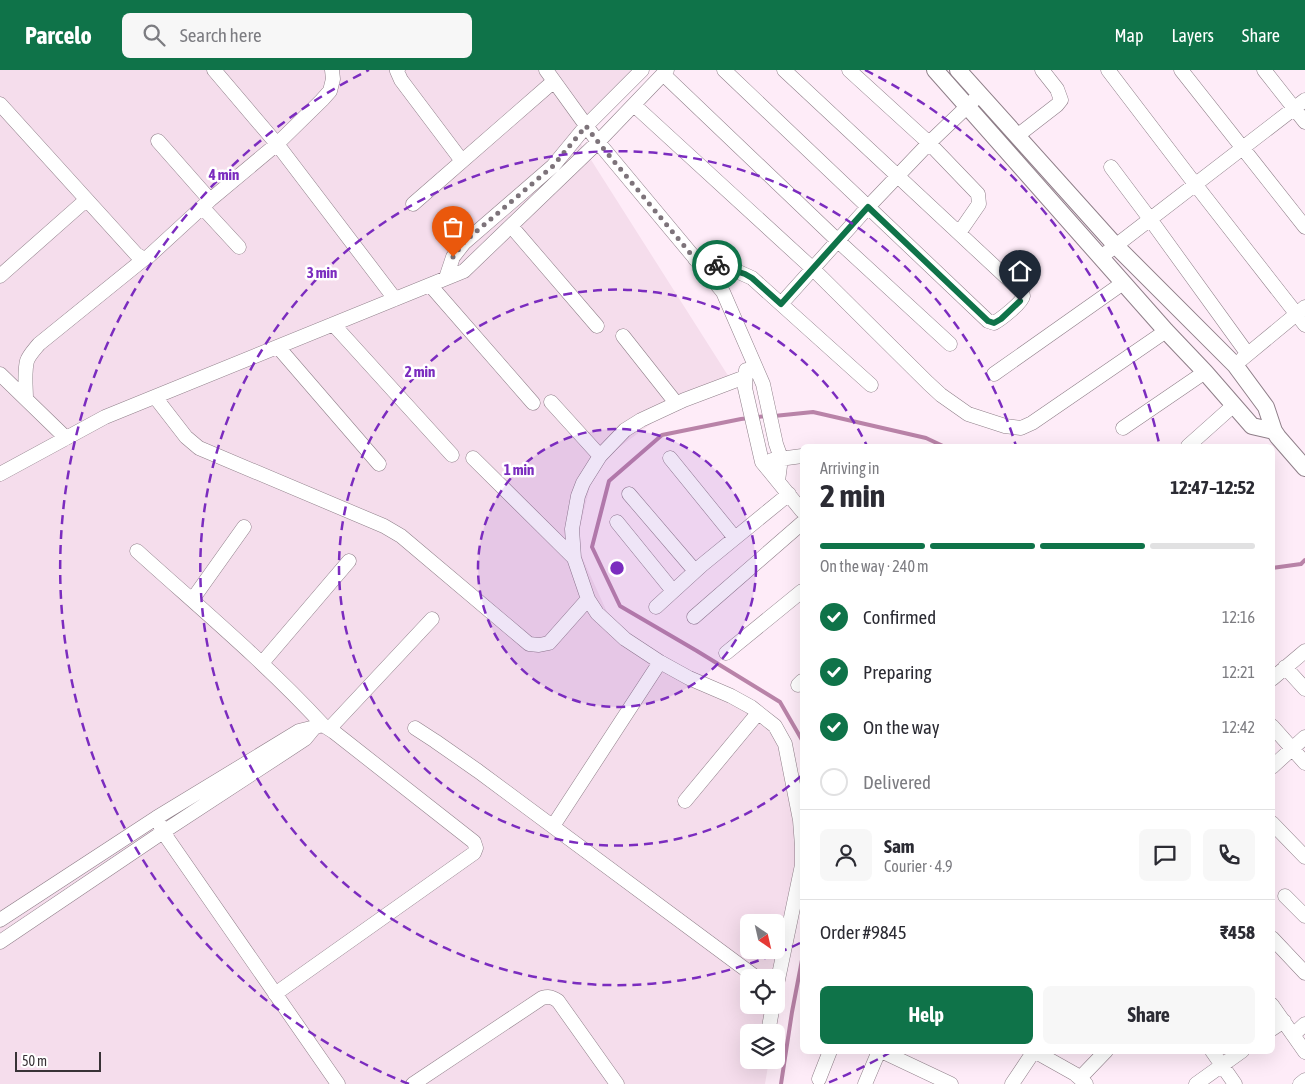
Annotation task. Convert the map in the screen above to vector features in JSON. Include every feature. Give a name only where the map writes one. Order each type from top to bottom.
[{"type":"main road","points":[[935,70],[1252,426],[1275,438],[1305,468]]},
{"type":"main road","points":[[958,70],[1116,246],[1235,365],[1266,407],[1275,438]]},
{"type":"street","points":[[214,70],[277,144],[395,299]]},
{"type":"street","points":[[26,400],[26,368],[32,352],[39,344],[148,257],[277,144],[330,91],[333,79],[332,70]]},
{"type":"street","points":[[398,70],[401,80],[462,161]]},
{"type":"street","points":[[446,278],[453,257],[464,242],[553,166],[586,126],[642,70]]},
{"type":"street","points":[[724,70],[988,321],[994,323],[1001,319],[1020,301],[1023,296],[1022,292],[784,70]]},
{"type":"street","points":[[849,70],[929,144],[978,194],[980,204],[959,233]]},
{"type":"street","points":[[1017,136],[1061,100],[1057,89],[1042,70]]},
{"type":"street","points":[[1108,70],[1195,184],[1301,310],[1305,325]]},
{"type":"street","points":[[1182,70],[1305,227]]},
{"type":"street","points":[[1264,70],[1300,104],[1305,122]]},
{"type":"street","points":[[0,474],[105,417],[464,271],[598,142],[665,72],[837,240],[950,344]]},
{"type":"street","points":[[413,204],[462,161],[550,75],[598,142],[723,292],[763,384],[776,444],[781,458],[778,481]]},
{"type":"street","points":[[781,304],[868,207],[980,94]]},
{"type":"street","points":[[0,104],[136,254],[144,259]]},
{"type":"street","points":[[1101,257],[1300,104]]},
{"type":"street","points":[[634,105],[813,269],[928,383],[941,395],[968,414],[1005,426],[1021,428],[1032,424],[1166,331]]},
{"type":"street","points":[[158,141],[238,247]]},
{"type":"street","points":[[1111,167],[1247,354]]},
{"type":"street","points":[[0,276],[86,200]]},
{"type":"street","points":[[511,226],[597,326]]},
{"type":"street","points":[[695,259],[745,274],[752,278],[871,386]]},
{"type":"street","points":[[994,374],[1123,283]]},
{"type":"street","points":[[430,285],[533,403]]},
{"type":"street","points":[[1235,365],[1301,310]]},
{"type":"street","points":[[332,324],[452,455]]},
{"type":"street","points":[[623,336],[676,403]]},
{"type":"street","points":[[278,347],[379,464]]},
{"type":"street","points":[[747,347],[745,383],[757,446],[762,462],[800,508]]},
{"type":"street","points":[[1123,428],[1205,372]]},
{"type":"street","points":[[0,374],[66,438]]},
{"type":"street","points":[[745,383],[676,403],[625,430],[600,456],[578,496],[572,529],[574,558],[588,599],[597,613],[625,639],[689,678],[731,696],[775,726],[785,744],[800,820]]},
{"type":"street","points":[[155,397],[186,438],[198,448],[384,526],[401,536],[529,644],[539,646],[549,643],[588,599]]},
{"type":"street","points":[[551,402],[600,456]]},
{"type":"street","points":[[1190,444],[1234,405]]},
{"type":"street","points":[[762,462],[800,456]]},
{"type":"street","points":[[473,458],[574,558]]},
{"type":"street","points":[[670,458],[736,538]]},
{"type":"street","points":[[629,494],[695,571]]},
{"type":"street","points":[[656,607],[695,571],[789,494]]},
{"type":"street","points":[[617,522],[673,591]]},
{"type":"street","points":[[694,617],[800,526]]},
{"type":"street","points":[[192,600],[244,527]]},
{"type":"street","points":[[137,551],[262,663],[302,702],[322,727],[474,842],[476,848],[474,852],[275,994]]},
{"type":"street","points":[[262,663],[349,560]]},
{"type":"street","points":[[726,653],[800,593]]},
{"type":"street","points":[[0,942],[163,832],[306,739],[322,727],[432,619]]},
{"type":"street","points":[[1275,676],[1305,651]]},
{"type":"street","points":[[553,826],[660,662]]},
{"type":"street","points":[[1286,667],[1305,690]]},
{"type":"street","points":[[685,800],[758,713]]},
{"type":"street","points":[[0,920],[156,818],[299,731],[322,727]]},
{"type":"street","points":[[415,728],[553,826],[745,969]]},
{"type":"street","points":[[1275,729],[1305,763]]},
{"type":"street","points":[[1275,764],[1305,738]]},
{"type":"street","points":[[156,818],[163,832],[338,1084]]},
{"type":"street","points":[[1275,826],[1305,857]]},
{"type":"street","points":[[780,969],[800,875]]},
{"type":"street","points":[[1286,896],[1305,916]]},
{"type":"street","points":[[28,901],[39,916]]},
{"type":"street","points":[[1275,941],[1305,973]]},
{"type":"street","points":[[413,1084],[542,998],[552,997],[558,1001],[617,1084]]},
{"type":"street","points":[[1294,1035],[1305,1024]]},
{"type":"street","points":[[1278,1025],[1294,1035],[1305,1052]]},
{"type":"street","points":[[819,1079],[829,1054]]},
{"type":"street","points":[[865,1084],[879,1054]]},
{"type":"street","points":[[886,1054],[951,1084]]},
{"type":"street","points":[[1012,1084],[1032,1054]]},
{"type":"street","points":[[1039,1054],[1083,1081],[1104,1054]]},
{"type":"street","points":[[1214,1054],[1235,1084]]},
{"type":"street","points":[[1196,1084],[1238,1054]]},
{"type":"street","points":[[1300,1084],[1305,1080]]},
{"type":"shaded area","points":[[0,70],[636,70],[574,133],[734,385],[671,409],[595,465],[576,544],[612,623],[768,722],[797,771],[800,872],[784,969],[740,969],[740,1014],[777,1014],[775,1024],[740,1024],[740,1069],[768,1069],[765,1084],[0,1084]]},
{"type":"waterway","points":[[774,416],[813,412],[926,438],[939,444]]},
{"type":"waterway","points":[[767,416],[741,419],[662,435],[609,481],[592,547],[620,606],[780,702],[800,737]]},
{"type":"waterway","points":[[1275,568],[1301,564],[1305,560]]},
{"type":"waterway","points":[[781,1084],[800,970]]},
{"type":"way so far","points":[[453,257],[464,242],[553,166],[586,126],[695,259],[717,265]]},
{"type":"route","points":[[717,265],[752,278],[781,304],[868,207],[988,321],[994,323],[1001,319],[1020,301]]}]
